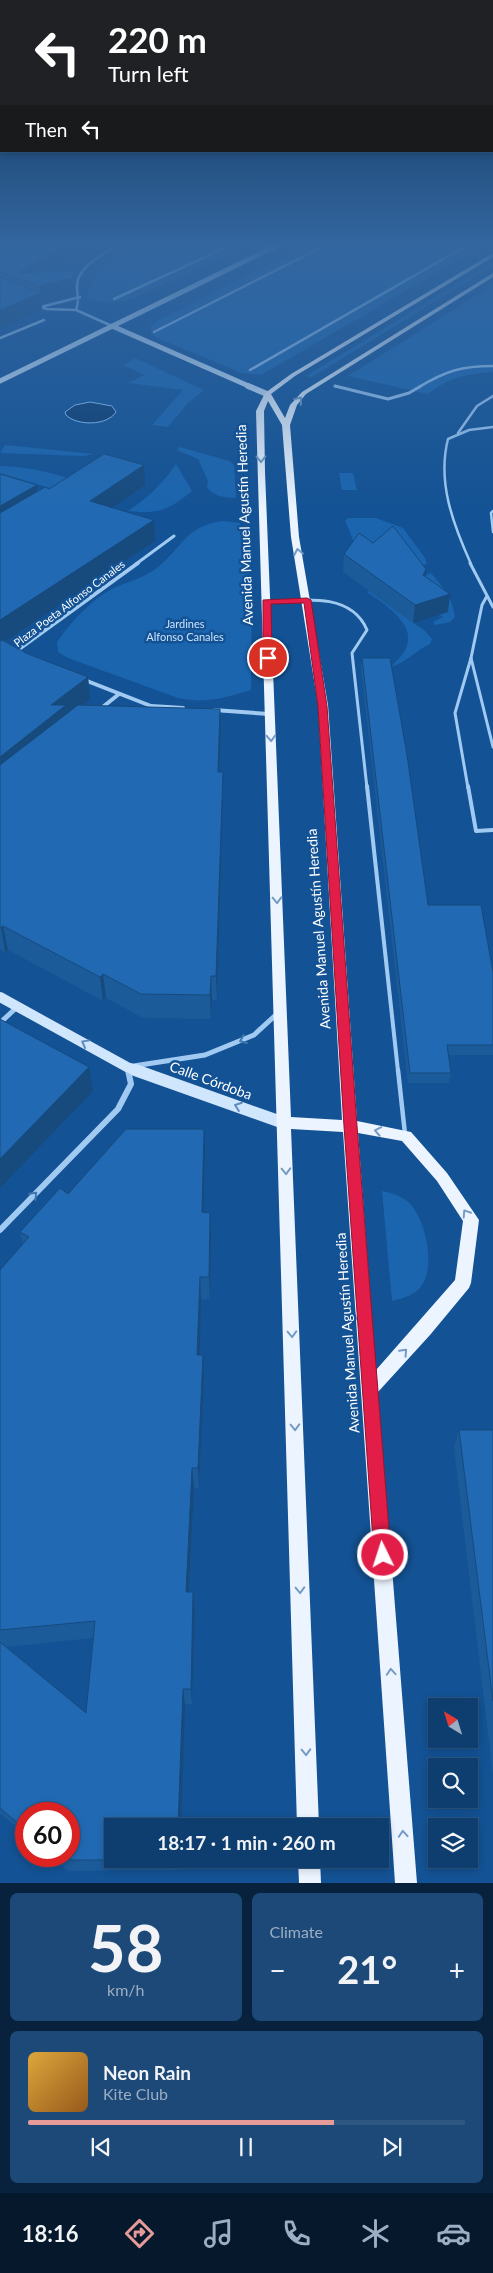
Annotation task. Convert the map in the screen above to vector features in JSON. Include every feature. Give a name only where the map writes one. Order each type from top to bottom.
[{"type":"main road","points":[[267,394],[293,375],[360,335]]},
{"type":"main road","points":[[286,425],[294,405],[304,393],[396,335]]},
{"type":"main road","name":"Avenida Manuel Agustín Heredia","points":[[267,394],[286,425],[295,537],[307,600],[323,706],[350,1126],[371,1388],[406,1883]]},
{"type":"main road","name":"Avenida Manuel Agustín Heredia","points":[[267,394],[260,410],[308,1818]]},
{"type":"main road","points":[[284,1122],[350,1126],[406,1136],[442,1177],[471,1220],[463,1283],[424,1330],[371,1388]]},
{"type":"main road","points":[[309,1868],[310,1883]]},
{"type":"street","points":[[0,381],[94,335]]},
{"type":"street","points":[[132,335],[267,394]]},
{"type":"street","points":[[250,370],[311,335]]},
{"type":"street","points":[[335,386],[388,399],[409,392],[445,372],[478,366],[493,366]]},
{"type":"street","name":"Plaza Poeta Alfonso Canales","points":[[14,653],[174,536]]},
{"type":"street","points":[[7,657],[14,653]]},
{"type":"street","name":"Plaza Poeta Alfonso Canales","points":[[14,653],[23,656]]},
{"type":"street","points":[[75,677],[151,706],[190,709]]},
{"type":"street","points":[[93,715],[119,694]]},
{"type":"street","points":[[209,710],[269,714]]},
{"type":"street","name":"Calle Córdoba","points":[[0,997],[128,1067],[284,1122]]},
{"type":"street","points":[[0,1023],[17,1007]]},
{"type":"street","name":"Calle Córdoba","points":[[128,1067],[205,1055],[254,1035],[281,1010]]},
{"type":"street","points":[[0,1230],[118,1108],[131,1084],[128,1067]]},
{"type":"lane","points":[[458,433],[468,415],[485,398],[493,396]]},
{"type":"lane","points":[[493,427],[472,429],[458,433],[448,439],[444,448],[444,485],[457,529],[493,607]]},
{"type":"lane","points":[[493,511],[491,513],[493,532]]},
{"type":"lane","points":[[487,596],[482,605],[471,658],[455,713],[476,831],[493,830]]},
{"type":"lane","points":[[266,602],[307,600],[338,603],[358,614],[367,630],[352,653],[406,1136]]},
{"type":"lane","points":[[471,658],[493,747]]},
{"type":"green space","points":[[153,335],[330,335],[261,375],[242,373]]},
{"type":"green space","points":[[373,335],[381,335],[312,377],[306,376]]},
{"type":"green space","points":[[414,335],[493,335],[493,372],[458,377],[444,383],[428,394],[348,376]]},
{"type":"green space","points":[[135,358],[204,390],[188,403],[168,427],[152,425],[183,390],[128,383],[145,375],[123,365]]},
{"type":"green space","points":[[5,445],[94,454],[84,456],[0,453]]},
{"type":"green space","points":[[180,447],[229,461],[234,465],[236,498],[228,498],[213,493],[207,487],[208,481],[198,459],[177,450]]},
{"type":"green space","points":[[176,464],[192,491],[163,510],[148,512],[128,511],[155,490]]},
{"type":"green space","points":[[0,466],[37,470],[72,480],[60,491],[0,473]]},
{"type":"green space","points":[[339,473],[353,473],[357,490],[342,490]]},
{"type":"green space","points":[[349,518],[376,518],[403,528],[425,558],[427,564],[361,560],[345,520]]},
{"type":"green space","name":"Jardines Alfonso Canales","points":[[223,521],[240,523],[252,588],[251,690],[224,698],[188,700],[68,658],[58,652],[57,642],[89,605],[112,589],[157,568],[192,533],[210,524]]},
{"type":"green space","points":[[431,573],[444,589],[452,604],[455,617],[450,622],[435,625],[433,622],[443,617],[437,613],[418,579]]},
{"type":"green space","points":[[369,591],[425,631],[432,639],[430,644],[391,667],[404,652],[408,642],[408,633],[391,609],[367,592]]},
{"type":"green space","points":[[382,1191],[401,1197],[413,1208],[423,1229],[428,1253],[426,1276],[422,1285],[409,1296],[392,1301]]},
{"type":"shaded area","points":[[90,402],[112,406],[116,412],[106,420],[92,423],[77,421],[66,415],[65,412],[75,405]]},
{"type":"building","points":[[104,454],[144,465],[90,501],[154,520],[0,620],[0,513],[45,487],[49,489]]},
{"type":"building","points":[[0,474],[37,485],[0,506]]},
{"type":"building","points":[[393,526],[426,569],[423,575],[450,594],[415,605],[344,554],[359,533],[373,543]]},
{"type":"building","points":[[2,640],[28,654],[88,677],[51,705],[66,705],[0,757],[0,641]]},
{"type":"building","points":[[362,658],[390,658],[407,755],[428,905],[481,905],[493,972],[493,1045],[447,1045],[451,1073],[410,1073]]},
{"type":"building","points":[[78,705],[220,709],[218,772],[223,772],[216,976],[211,976],[210,995],[141,994],[103,974],[100,977],[3,926],[0,928],[0,765]]},
{"type":"building","points":[[0,1019],[89,1067],[0,1159]]},
{"type":"building","points":[[126,1129],[204,1129],[202,1212],[210,1213],[209,1277],[200,1277],[197,1355],[203,1355],[198,1468],[192,1468],[186,1592],[193,1592],[191,1689],[183,1689],[178,1818],[104,1818],[104,1860],[80,1860],[80,1802],[15,1802],[15,1821],[0,1808],[0,1642],[86,1713],[95,1621],[0,1630],[0,1270],[29,1237],[20,1232],[60,1188],[68,1194]]},
{"type":"building","points":[[459,1430],[493,1430],[493,1701]]},
{"type":"route","points":[[268,658],[266,602],[307,600],[323,706],[350,1126],[383,1555]]}]
